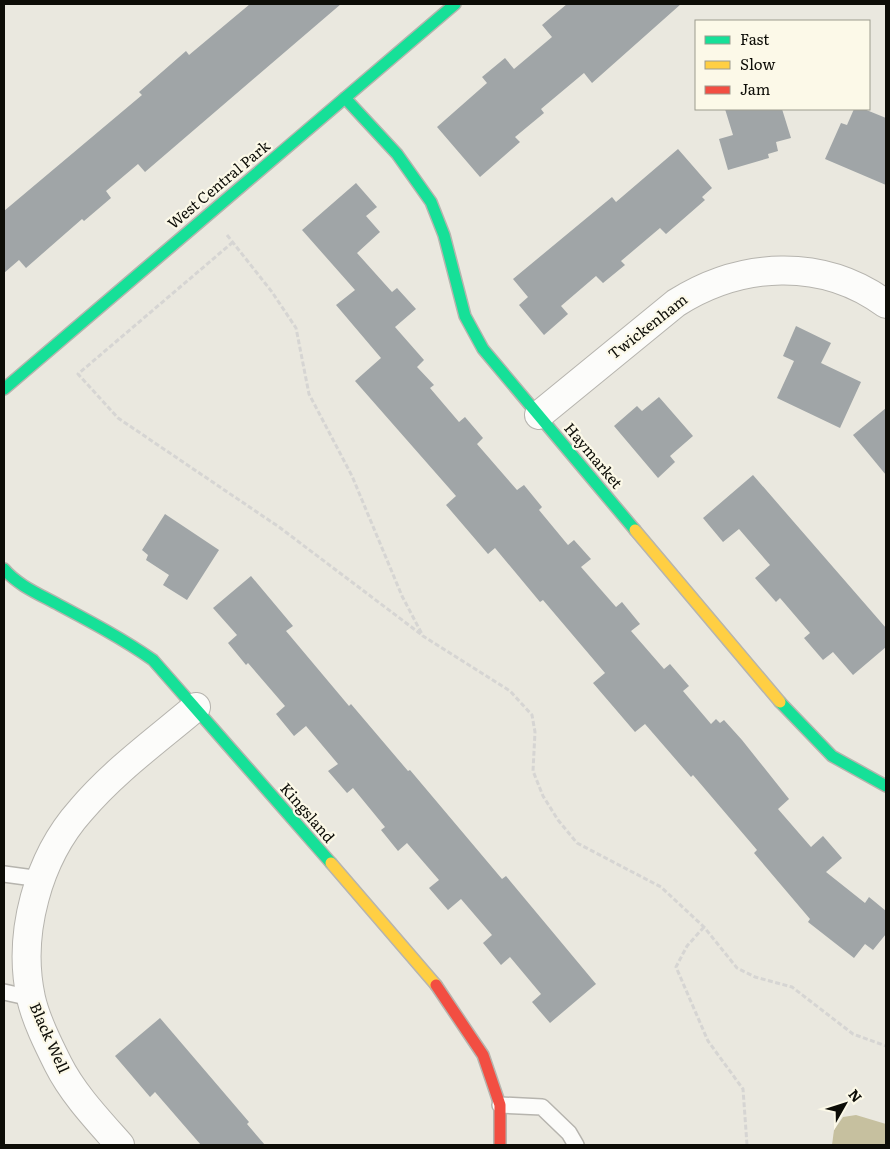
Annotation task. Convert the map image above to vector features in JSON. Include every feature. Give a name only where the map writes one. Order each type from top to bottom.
[{"type":"street","name":"West Central Park","points":[[4,388],[455,4]]},
{"type":"street","name":"Haymarket","points":[[344,98],[429,197],[438,217],[460,306],[469,329],[483,349],[793,717],[832,756],[886,786]]},
{"type":"street","name":"Twickenham","points":[[539,415],[676,303],[700,288],[720,280],[757,271],[818,274],[851,282],[886,304]]},
{"type":"street","name":"Kingsland","points":[[4,569],[9,575],[42,596],[128,642],[153,660],[196,707],[440,990],[483,1055],[500,1105],[500,1145]]},
{"type":"street","name":"Black Well","points":[[109,1142],[59,1066],[31,998],[27,964],[32,907],[41,879],[65,830],[80,811],[100,788],[196,707]]},
{"type":"lane","points":[[4,874],[41,879]]},
{"type":"lane","points":[[4,992],[31,998]]},
{"type":"lane","points":[[500,1105],[542,1107],[569,1132],[576,1145]]},
{"type":"path","points":[[208,214],[233,242],[272,292],[296,328],[309,394],[352,476],[402,596],[423,636]]},
{"type":"path","points":[[233,242],[78,374],[118,418],[279,527],[423,636],[502,686],[524,705],[532,715],[535,732],[534,771],[543,796],[558,820],[577,843],[661,887],[704,927],[738,968],[755,977],[792,987],[853,1034],[886,1046]]},
{"type":"path","points":[[704,927],[687,946],[676,967],[708,1041],[743,1089],[747,1145]]},
{"type":"shaded area","points":[[856,1115],[886,1124],[886,1145],[832,1145],[834,1130],[843,1117]]},
{"type":"building","points":[[250,4],[341,4],[145,172],[138,164],[106,191],[111,198],[84,221],[82,219],[26,268],[19,260],[4,273],[4,211],[142,95],[139,92],[186,51],[189,55]]},
{"type":"building","points":[[567,4],[681,4],[592,83],[584,73],[541,109],[544,113],[515,137],[520,142],[480,177],[437,127],[487,83],[482,77],[505,58],[514,69],[552,37],[542,25]]},
{"type":"building","points":[[725,110],[782,110],[791,138],[776,142],[778,151],[768,154],[769,158],[728,170],[719,139],[733,135]]},
{"type":"building","points":[[854,110],[866,110],[886,118],[886,185],[825,159],[841,123],[847,125]]},
{"type":"building","points":[[678,149],[712,188],[702,197],[705,200],[666,234],[660,228],[621,261],[625,265],[603,283],[596,276],[561,306],[568,314],[544,335],[519,305],[528,297],[513,279],[612,197],[616,202]]},
{"type":"building","points":[[356,183],[377,207],[366,216],[380,232],[357,253],[392,292],[397,288],[416,309],[395,327],[424,360],[417,367],[434,385],[430,388],[459,422],[465,417],[483,438],[477,444],[517,490],[524,485],[542,507],[539,510],[568,545],[574,540],[591,559],[581,567],[616,607],[622,602],[640,624],[631,631],[664,669],[670,664],[689,686],[683,691],[711,724],[716,719],[720,723],[724,720],[742,740],[789,799],[778,809],[811,847],[823,836],[842,858],[826,872],[865,903],[869,897],[886,911],[886,934],[873,950],[865,944],[854,958],[808,922],[810,919],[754,853],[757,850],[693,775],[691,777],[645,724],[635,732],[593,683],[605,673],[543,600],[540,602],[495,548],[488,554],[446,505],[456,496],[355,381],[381,358],[336,305],[355,290],[302,230]]},
{"type":"building","points":[[796,326],[831,343],[821,363],[861,382],[840,428],[777,398],[794,361],[783,356]]},
{"type":"building","points":[[659,397],[693,436],[670,456],[675,462],[658,478],[614,426],[637,406],[642,411]]},
{"type":"building","points":[[886,408],[886,475],[853,435]]},
{"type":"building","points":[[753,475],[886,628],[886,647],[853,675],[833,652],[823,660],[804,638],[810,633],[780,598],[776,602],[755,578],[770,565],[739,529],[723,542],[703,518]]},
{"type":"building","points":[[165,514],[219,550],[187,600],[163,585],[169,575],[146,560],[148,555],[142,550]]},
{"type":"building","points":[[251,576],[293,626],[286,631],[349,706],[351,704],[408,771],[410,770],[502,879],[506,876],[596,984],[550,1023],[532,1002],[541,994],[510,957],[501,965],[483,943],[492,935],[461,899],[448,910],[429,888],[439,880],[407,843],[398,851],[381,830],[385,827],[353,788],[347,793],[328,771],[338,764],[306,726],[294,736],[276,714],[285,706],[228,643],[237,635],[213,608]]},
{"type":"building","points":[[160,1018],[249,1122],[247,1124],[265,1145],[201,1145],[155,1092],[150,1097],[115,1056]]},
{"type":"traffic: fast","points":[[4,389],[455,4]]},
{"type":"traffic: fast","points":[[345,98],[397,154],[431,202],[444,235],[465,316],[483,349],[635,530]]},
{"type":"traffic: fast","points":[[4,569],[9,575],[30,589],[107,631],[153,660],[331,863]]},
{"type":"traffic: fast","points":[[780,702],[832,756],[886,786]]},
{"type":"traffic: slow","points":[[635,530],[780,702]]},
{"type":"traffic: slow","points":[[331,863],[436,985]]},
{"type":"traffic: jam","points":[[436,985],[483,1055],[500,1105],[500,1145]]}]
